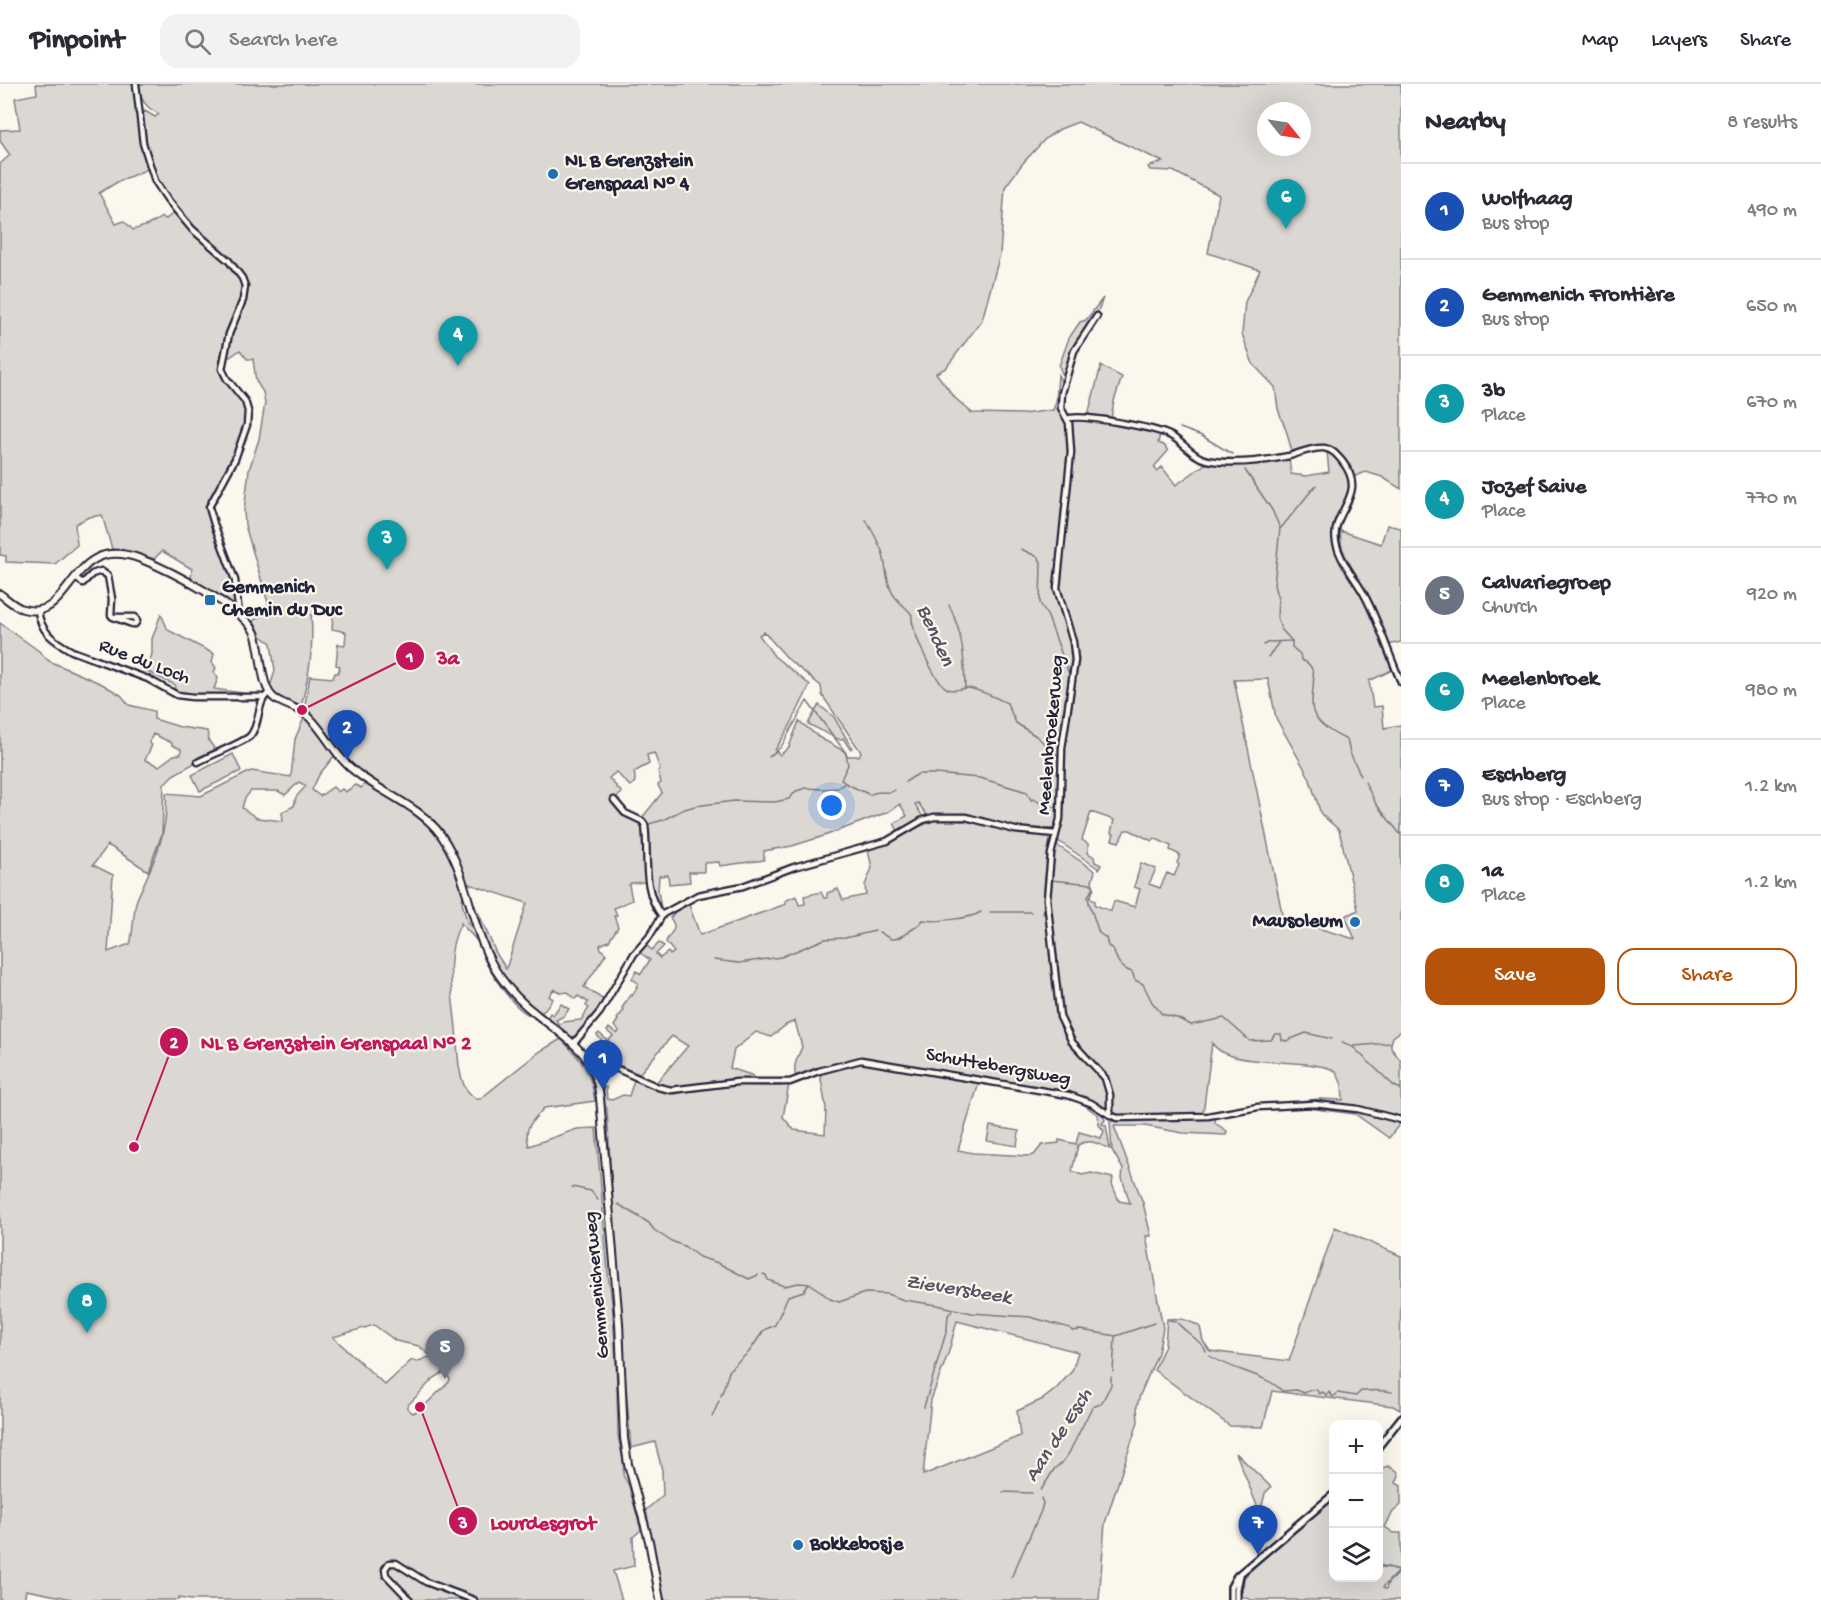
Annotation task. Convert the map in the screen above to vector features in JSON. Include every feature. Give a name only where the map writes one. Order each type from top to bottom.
[{"type":"main road","points":[[0,594],[21,609],[38,610],[55,602],[86,564],[98,556],[111,553],[127,554],[166,570],[239,614],[249,624],[255,634],[266,695]]},
{"type":"main road","name":"Gemmenicherweg","points":[[266,695],[298,709],[309,717],[350,768],[411,808],[441,835],[452,854],[486,952],[498,974],[518,998],[586,1055],[598,1080],[619,1323],[624,1438],[628,1464],[649,1541],[660,1600]]},
{"type":"street","points":[[136,84],[143,143],[155,181],[166,199],[192,229],[229,261],[245,286],[243,300],[229,334],[222,369],[245,401],[248,411],[247,425],[235,459],[209,507],[213,524],[235,580],[239,614]]},
{"type":"street","name":"Meelenbroekerweg","points":[[1097,316],[1077,345],[1066,375],[1061,408],[1067,419],[1071,452],[1057,582],[1060,602],[1075,655],[1062,748],[1060,819],[1049,866],[1047,899],[1059,1013],[1072,1042],[1105,1078],[1110,1095],[1110,1116]]},
{"type":"street","points":[[1067,419],[1078,416],[1153,429],[1173,437],[1194,454],[1209,460],[1276,458],[1317,448],[1332,451],[1342,461],[1353,483],[1352,491],[1337,526],[1336,541],[1370,606],[1401,682]]},
{"type":"street","points":[[75,578],[83,583],[92,574],[101,571],[108,576],[112,599],[111,613],[114,616]]},
{"type":"street","name":"Rue du Loch","points":[[38,610],[44,632],[61,645],[148,679],[177,695],[193,697],[266,695]]},
{"type":"street","points":[[198,762],[252,735],[266,695]]},
{"type":"street","points":[[614,800],[627,814],[642,821],[645,825],[649,888],[662,916]]},
{"type":"street","points":[[574,1043],[603,1007],[634,954],[649,937],[662,916],[698,895],[743,886],[794,867],[887,841],[923,820],[934,817],[966,817],[1015,830],[1056,834]]},
{"type":"street","name":"Schuttebergsweg","points":[[592,1067],[604,1063],[658,1087],[673,1090],[737,1082],[789,1082],[861,1060],[1068,1095],[1091,1103],[1110,1116],[1131,1118],[1208,1116],[1258,1107],[1314,1104],[1358,1109],[1401,1120]]},
{"type":"street","points":[[1383,1441],[1401,1418]]},
{"type":"street","points":[[1232,1600],[1232,1585],[1237,1576],[1329,1498]]},
{"type":"street","points":[[410,1600],[386,1575],[385,1569],[389,1563],[396,1563],[426,1582],[474,1600]]},
{"type":"street","points":[[1237,1600],[1240,1575]]},
{"type":"shaded area","points":[[36,84],[133,84],[148,169],[119,181],[99,193],[116,224],[124,221],[133,230],[162,217],[166,219],[175,212],[231,265],[242,280],[242,296],[220,362],[224,378],[243,404],[246,423],[236,454],[209,501],[210,517],[232,578],[236,606],[191,579],[192,569],[162,551],[154,559],[112,549],[102,515],[89,517],[75,524],[77,545],[55,564],[6,562],[6,556],[0,555],[0,164],[10,155],[0,141],[0,130],[20,129],[15,98],[37,94]]},
{"type":"shaded area","points":[[138,84],[1401,84],[1401,489],[1382,477],[1366,472],[1353,477],[1332,447],[1313,446],[1292,452],[1278,409],[1275,387],[1253,364],[1242,334],[1245,302],[1260,270],[1208,253],[1219,195],[1173,171],[1150,170],[1148,167],[1163,162],[1078,122],[1046,138],[1005,187],[1000,254],[982,320],[946,368],[936,373],[955,398],[972,413],[1023,414],[1053,410],[1056,402],[1058,375],[1062,383],[1059,407],[1068,425],[1069,435],[1064,509],[1061,513],[1064,514],[1055,582],[1072,642],[1073,661],[1061,738],[1056,827],[1050,829],[1015,827],[970,815],[930,816],[918,803],[915,804],[923,817],[899,833],[894,823],[907,816],[900,804],[888,812],[824,836],[792,846],[764,851],[764,860],[720,866],[719,862],[704,863],[704,872],[689,872],[690,882],[669,884],[668,875],[659,876],[658,891],[661,908],[659,910],[651,892],[648,833],[641,819],[662,793],[658,785],[661,783],[658,771],[660,769],[654,753],[647,755],[649,764],[634,772],[635,780],[632,785],[630,786],[616,772],[609,778],[622,793],[612,801],[626,816],[644,827],[647,882],[631,883],[629,885],[632,900],[614,908],[618,927],[609,941],[600,945],[606,954],[584,987],[604,1000],[582,1032],[572,1037],[547,1018],[550,1013],[553,1015],[561,1004],[569,1009],[564,1016],[556,1020],[559,1025],[563,1022],[581,1020],[589,1008],[586,1006],[588,1002],[578,996],[575,999],[568,992],[561,993],[554,989],[549,996],[553,999],[541,1014],[524,1001],[511,987],[498,967],[475,909],[506,969],[527,903],[466,883],[442,832],[351,764],[323,728],[304,710],[310,676],[333,678],[335,673],[338,673],[340,666],[336,665],[338,644],[345,645],[346,632],[332,629],[333,615],[311,615],[310,661],[301,707],[280,697],[270,687],[275,671],[271,643],[261,636],[253,621],[268,611],[269,606],[245,525],[244,511],[249,470],[259,439],[265,403],[263,392],[256,381],[253,359],[247,359],[240,350],[230,357],[225,356],[230,332],[244,301],[242,276],[189,223],[166,194],[157,178],[147,151],[142,115],[145,111],[155,117],[159,114],[146,105]],"holes":[[[764,632],[789,660],[821,686],[822,695],[861,752],[859,756],[847,756],[844,751],[820,738],[799,721],[789,747],[780,755],[775,750],[790,726],[810,685],[774,656],[759,635]]]},
{"type":"shaded area","points":[[1103,298],[1098,311],[1075,345],[1064,378],[1059,366],[1069,338],[1080,322],[1086,320]]},
{"type":"shaded area","points":[[1101,366],[1122,377],[1111,419],[1088,415]]},
{"type":"shaded area","points":[[1073,419],[1084,419],[1160,434],[1158,443],[1164,445],[1168,451],[1154,467],[1157,471],[1162,467],[1176,485],[1208,462],[1289,458],[1291,474],[1306,476],[1329,472],[1327,451],[1337,457],[1344,466],[1350,487],[1336,521],[1335,539],[1377,626],[1392,670],[1369,681],[1373,707],[1382,706],[1384,728],[1401,725],[1401,1031],[1393,1037],[1391,1048],[1401,1061],[1401,1122],[1389,1138],[1355,1114],[1300,1107],[1300,1101],[1343,1100],[1342,1085],[1336,1071],[1306,1064],[1234,1057],[1221,1051],[1212,1043],[1203,1114],[1123,1116],[1115,1114],[1112,1110],[1104,1074],[1082,1052],[1098,1071],[1106,1086],[1109,1102],[1107,1110],[1075,1095],[862,1058],[825,1066],[796,1076],[795,1065],[802,1047],[795,1021],[771,1037],[756,1032],[734,1050],[730,1068],[751,1075],[755,1079],[730,1079],[677,1087],[656,1083],[688,1046],[672,1036],[639,1074],[603,1059],[607,1051],[598,1046],[602,1041],[597,1035],[599,1033],[608,1041],[613,1036],[607,1031],[609,1028],[617,1034],[619,1031],[614,1026],[624,1010],[622,1008],[637,988],[638,983],[632,979],[636,971],[641,974],[650,960],[639,952],[646,945],[652,950],[659,943],[664,946],[656,954],[660,958],[668,952],[670,955],[674,952],[666,942],[674,928],[670,918],[674,913],[673,910],[688,902],[700,935],[786,904],[785,901],[796,896],[799,905],[805,904],[804,896],[821,892],[824,898],[827,898],[827,893],[838,889],[843,900],[866,895],[865,885],[872,868],[868,850],[894,841],[938,819],[965,821],[1016,832],[1045,834],[1050,839],[1045,880],[1045,905],[1051,957],[1054,959],[1050,887],[1055,844],[1095,871],[1092,881],[1094,888],[1090,898],[1095,901],[1095,905],[1111,911],[1114,901],[1135,907],[1140,889],[1134,887],[1141,863],[1156,869],[1149,884],[1160,888],[1167,873],[1174,876],[1180,855],[1170,850],[1171,846],[1154,838],[1152,841],[1130,830],[1125,830],[1119,842],[1112,840],[1114,820],[1091,812],[1082,840],[1088,844],[1088,853],[1094,857],[1095,862],[1101,865],[1099,869],[1057,840],[1062,822],[1063,759],[1078,657],[1058,585],[1065,523],[1070,422]],"holes":[[[1268,679],[1276,718],[1309,777],[1321,814],[1339,830],[1358,910],[1345,916],[1355,939],[1283,918],[1234,680]]]},
{"type":"shaded area","points":[[1387,525],[1401,528],[1401,642],[1388,645],[1373,604],[1347,558],[1341,539],[1341,531],[1381,544]]},
{"type":"shaded area","points":[[161,614],[168,630],[214,654],[212,662],[218,678],[214,689],[249,696],[191,695],[174,691],[175,685],[146,671],[152,654],[152,639]]},
{"type":"shaded area","points":[[0,623],[49,661],[102,684],[121,695],[129,705],[154,711],[154,719],[180,727],[207,731],[209,741],[216,751],[173,775],[164,784],[162,834],[148,871],[108,845],[93,865],[113,875],[108,952],[130,944],[137,899],[159,848],[165,822],[166,793],[201,796],[251,771],[291,777],[295,739],[305,716],[335,755],[319,775],[312,790],[320,796],[333,787],[338,792],[342,789],[345,792],[356,785],[361,788],[365,783],[410,811],[439,837],[449,855],[463,893],[462,903],[468,924],[475,930],[492,969],[514,999],[532,1016],[519,1008],[506,993],[486,963],[477,941],[461,923],[452,949],[451,976],[459,1065],[466,1089],[476,1099],[480,1099],[539,1052],[561,1039],[580,1060],[591,1082],[595,1101],[544,1108],[532,1121],[527,1139],[529,1146],[577,1129],[596,1128],[614,1322],[618,1434],[623,1460],[623,1475],[629,1486],[641,1530],[633,1537],[634,1566],[613,1571],[622,1600],[191,1600],[179,1598],[178,1600],[77,1600],[26,1590],[24,1600],[0,1600]],"holes":[[[153,734],[181,749],[181,754],[174,755],[159,766],[145,760],[152,745],[149,743]],[[299,782],[306,786],[296,797],[294,806],[282,812],[283,821],[257,818],[242,808],[245,798],[251,791],[278,791],[285,795]],[[374,1325],[396,1341],[419,1346],[443,1367],[429,1357],[416,1362],[412,1360],[385,1385],[333,1337]],[[444,1372],[450,1379],[422,1408],[413,1413],[407,1406],[433,1379]]]},
{"type":"shaded area","points":[[819,705],[834,717],[852,748],[850,749],[843,738],[840,740],[808,724]]},
{"type":"shaded area","points":[[233,754],[241,771],[200,791],[192,775]]},
{"type":"shaded area","points":[[860,1063],[979,1083],[958,1150],[973,1153],[1029,1156],[1034,1155],[1042,1145],[1059,1143],[1059,1140],[1076,1144],[1079,1132],[1101,1138],[1104,1131],[1099,1125],[1098,1115],[1083,1104],[1089,1105],[1104,1117],[1102,1124],[1106,1125],[1110,1149],[1090,1142],[1078,1145],[1072,1171],[1082,1175],[1091,1173],[1113,1178],[1112,1184],[1119,1201],[1130,1203],[1122,1178],[1123,1169],[1112,1150],[1110,1122],[1114,1120],[1216,1117],[1215,1123],[1227,1131],[1226,1135],[1183,1133],[1145,1126],[1114,1126],[1143,1203],[1151,1236],[1146,1236],[1163,1328],[1158,1353],[1140,1395],[1137,1406],[1138,1422],[1105,1523],[1099,1600],[664,1600],[646,1510],[663,1495],[662,1470],[655,1442],[631,1448],[614,1235],[607,1108],[603,1087],[606,1087],[607,1099],[612,1100],[623,1095],[629,1096],[634,1080],[674,1094],[730,1085],[780,1086],[789,1084],[783,1117],[794,1130],[825,1134],[826,1108],[820,1073]],"holes":[[[957,1321],[1078,1352],[1072,1371],[1056,1389],[1043,1399],[1017,1411],[1020,1436],[923,1475],[931,1400]]]},
{"type":"shaded area","points":[[990,1126],[1019,1131],[1017,1146],[987,1141]]},
{"type":"shaded area","points":[[1335,1227],[1401,1256],[1400,1410],[1393,1406],[1272,1391],[1263,1427],[1230,1426],[1154,1370],[1165,1345],[1167,1319],[1171,1318],[1184,1320],[1200,1327],[1203,1341],[1210,1351],[1289,1361]]},
{"type":"shaded area","points":[[1236,1453],[1271,1487],[1265,1493],[1262,1506],[1258,1508]]},
{"type":"shaded area","points":[[1388,1466],[1397,1471],[1399,1475],[1396,1483],[1401,1486],[1401,1505],[1393,1512],[1385,1527],[1394,1533],[1401,1533],[1401,1570],[1383,1566],[1383,1468]]},
{"type":"shaded area","points":[[1329,1500],[1329,1582],[1383,1582],[1383,1567],[1392,1568],[1398,1571],[1383,1587],[1386,1589],[1388,1583],[1398,1573],[1401,1573],[1401,1600],[1252,1600],[1240,1596],[1242,1596],[1244,1578]]},
{"type":"waterway","points":[[1180,428],[1202,436],[1232,454]]},
{"type":"waterway","points":[[1064,496],[1068,440]]},
{"type":"waterway","points":[[1245,470],[1272,510],[1280,528],[1274,585],[1278,599],[1277,617],[1281,629],[1292,641],[1292,647],[1300,654],[1301,660],[1312,669],[1314,714],[1324,726],[1347,740],[1350,753],[1361,776]]},
{"type":"waterway","points":[[1281,528],[1316,485]]},
{"type":"waterway","name":"Benden","points":[[866,520],[883,554],[891,590],[912,615],[919,643],[930,667],[943,685],[951,690],[967,688],[977,690],[1007,703],[1016,723],[1036,736],[1058,756]]},
{"type":"waterway","points":[[1021,549],[1038,557],[1041,562],[1040,603],[1048,617],[1069,674],[1058,756],[1058,810]]},
{"type":"waterway","points":[[949,605],[962,645],[965,688]]},
{"type":"waterway","points":[[1263,645],[1269,642],[1291,641]]},
{"type":"waterway","points":[[1268,657],[1279,642]]},
{"type":"waterway","points":[[769,757],[781,747],[807,701],[846,753],[848,765],[841,779],[845,783]]},
{"type":"waterway","points":[[905,782],[918,774],[980,778],[1027,792],[1031,800],[1034,799],[1046,807],[1057,807]]},
{"type":"waterway","points":[[1365,782],[1376,804],[1401,835]]},
{"type":"waterway","points":[[649,824],[695,806],[734,801],[775,802],[789,799],[796,791],[806,788],[838,788],[845,783],[870,795],[895,790]]},
{"type":"waterway","points":[[1043,914],[1051,840]]},
{"type":"waterway","points":[[1051,880],[1092,884],[1094,887],[1088,896],[1099,933],[1106,938],[1108,946],[1113,949],[1120,963],[1132,972],[1135,980],[1143,984],[1152,1002],[1162,1014],[1191,1025],[1224,1018],[1250,1041],[1271,1040],[1275,1034],[1281,1034],[1282,1040],[1286,1041],[1306,1033],[1332,1039]]},
{"type":"waterway","points":[[879,932],[896,939],[923,920],[952,919],[981,912]]},
{"type":"waterway","points":[[990,912],[1031,912]]},
{"type":"waterway","points":[[714,960],[739,963],[781,957],[825,939],[845,938],[875,931]]},
{"type":"waterway","points":[[1342,1042],[1353,1047],[1394,1086],[1401,1089]]},
{"type":"waterway","points":[[1354,1046],[1391,1043]]},
{"type":"waterway","name":"Zieversbeek","points":[[572,1187],[591,1191],[598,1200]]},
{"type":"waterway","name":"Zieversbeek","points":[[618,1204],[649,1223],[654,1230],[669,1240],[684,1246],[699,1257],[718,1263],[749,1279],[758,1275]]},
{"type":"waterway","name":"Zieversbeek","points":[[763,1274],[768,1280],[784,1286],[799,1283],[811,1284],[830,1299],[839,1302],[865,1293],[887,1294],[904,1300],[972,1313],[1030,1317],[1070,1328],[1072,1331],[1081,1330],[1116,1336],[1154,1323]]},
{"type":"waterway","points":[[721,1396],[730,1369],[749,1352],[764,1330],[775,1325],[788,1296],[804,1291],[809,1284]]},
{"type":"waterway","points":[[924,1407],[947,1329],[948,1315],[952,1311]]},
{"type":"waterway","name":"Zieversbeek","points":[[1169,1320],[1176,1321],[1206,1351]]},
{"type":"waterway","name":"Aan de Esch","points":[[1113,1372],[1115,1337]]},
{"type":"waterway","name":"Zieversbeek","points":[[1210,1356],[1268,1381],[1282,1391],[1297,1390],[1304,1393],[1317,1390],[1319,1394],[1323,1392],[1327,1396],[1329,1392],[1333,1397],[1338,1393],[1356,1396],[1361,1391],[1392,1392]]},
{"type":"waterway","name":"Aan de Esch","points":[[1041,1490],[1055,1468],[1069,1453],[1092,1407],[1101,1404],[1111,1385],[1111,1377]]},
{"type":"waterway","points":[[712,1417],[719,1401]]},
{"type":"waterway","points":[[1003,1492],[1032,1493]]},
{"type":"waterway","name":"Aan de Esch","points":[[1011,1578],[1041,1511],[1043,1503],[1041,1498]]},
{"type":"place","name":"NL B Grenzstein Grenspaal N° 4","points":[[553,174]]},
{"type":"place","name":"Meelenbroek","points":[[1286,229]]},
{"type":"place","name":"Jozef Saive","points":[[458,366]]},
{"type":"place","name":"3b","points":[[387,570]]},
{"type":"place","name":"Gemmenich Chemin du Duc","points":[[210,600]]},
{"type":"place","name":"3a","points":[[302,710]]},
{"type":"place","name":"Gemmenich Frontière","points":[[347,760]]},
{"type":"place","name":"Mausoleum","points":[[1355,922]]},
{"type":"place","name":"Wolfhaag","points":[[603,1090]]},
{"type":"place","name":"NL B Grenzstein Grenspaal N° 2","points":[[134,1147]]},
{"type":"place","name":"1a","points":[[87,1333]]},
{"type":"place","name":"Calvariegroep","points":[[445,1379]]},
{"type":"place","name":"Lourdesgrot","points":[[420,1407]]},
{"type":"place","name":"Bokkebosje","points":[[798,1545]]},
{"type":"place","name":"Eschberg","points":[[1258,1555]]}]
